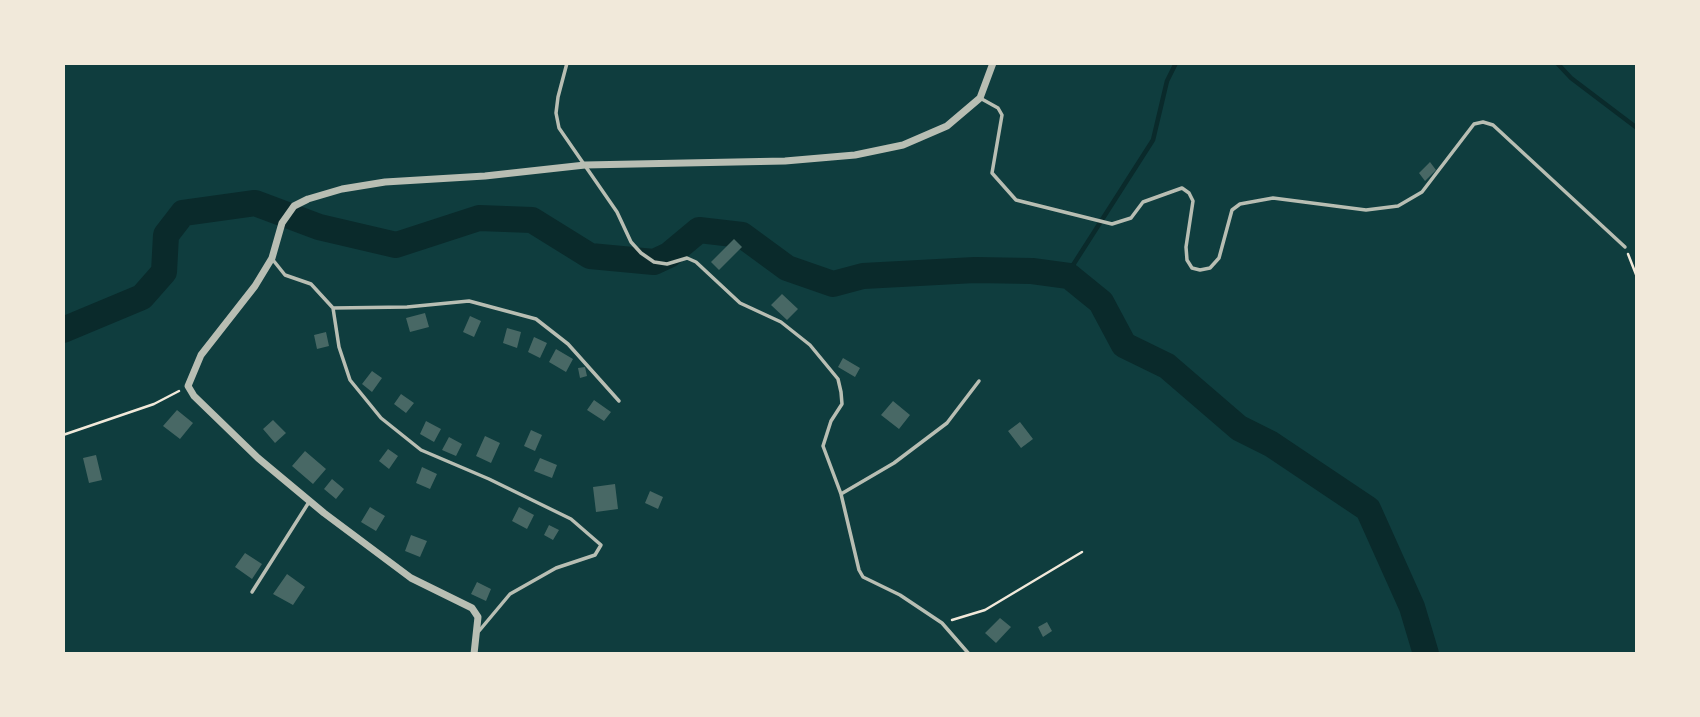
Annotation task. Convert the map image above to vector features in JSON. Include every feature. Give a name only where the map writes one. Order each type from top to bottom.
[{"type":"street","points":[[474,654],[478,617],[472,608],[411,578],[310,501],[258,458],[194,396],[188,386],[201,355],[255,286],[272,258],[282,223],[294,206],[341,189],[385,182],[485,176],[584,165],[785,161],[855,155],[903,145],[947,126],[981,97],[993,63]]},
{"type":"lane","points":[[568,63],[558,97],[556,113],[559,128],[617,212],[631,242],[654,262],[667,264],[687,258],[696,262],[740,303],[781,321],[810,345],[838,379],[842,404],[831,421],[823,446],[841,494],[859,570],[863,577],[900,595],[942,623],[969,654]]},
{"type":"lane","points":[[981,97],[998,108],[1002,115],[992,173],[1016,200],[1112,224],[1131,218],[1143,202],[1182,188],[1189,193],[1193,201],[1186,247],[1187,260],[1192,268],[1200,270],[1210,268],[1219,258],[1232,210],[1240,204],[1273,198],[1366,210],[1398,206],[1422,192],[1474,124],[1483,122],[1493,125],[1625,247]]},
{"type":"lane","points":[[272,258],[285,275],[311,284],[333,308],[339,347],[351,380],[382,418],[421,450],[489,479],[570,519],[601,545],[595,555],[556,568],[510,594],[476,635]]},
{"type":"lane","points":[[333,308],[407,307],[469,301],[536,319],[568,344],[619,401]]},
{"type":"lane","points":[[841,494],[894,463],[947,422],[979,381]]},
{"type":"lane","points":[[252,592],[310,501]]},
{"type":"path","points":[[1625,247],[1637,277]]},
{"type":"path","points":[[63,435],[154,404],[188,386]]},
{"type":"path","points":[[942,623],[985,610],[1082,552]]},
{"type":"building","points":[[1430,162],[1436,170],[1425,181],[1419,173]]},
{"type":"building","points":[[734,239],[742,247],[719,270],[711,262]]},
{"type":"building","points":[[782,294],[798,309],[787,320],[771,305]]},
{"type":"building","points":[[425,313],[429,327],[410,332],[406,318]]},
{"type":"building","points":[[470,316],[481,321],[474,337],[463,332]]},
{"type":"building","points":[[507,328],[521,332],[517,348],[503,343]]},
{"type":"building","points":[[326,332],[329,346],[317,349],[314,335]]},
{"type":"building","points":[[534,337],[547,343],[540,358],[528,352]]},
{"type":"building","points":[[556,349],[573,359],[566,372],[549,362]]},
{"type":"building","points":[[843,358],[860,368],[855,377],[838,367]]},
{"type":"building","points":[[585,367],[587,376],[580,378],[578,368]]},
{"type":"building","points":[[372,371],[382,378],[372,392],[362,384]]},
{"type":"building","points":[[401,394],[414,403],[406,413],[394,404]]},
{"type":"building","points":[[594,400],[611,412],[604,421],[587,410]]},
{"type":"building","points":[[893,401],[910,415],[899,429],[881,415]]},
{"type":"building","points":[[177,410],[193,423],[180,439],[163,426]]},
{"type":"building","points":[[273,420],[286,433],[275,443],[263,429]]},
{"type":"building","points":[[426,421],[441,429],[434,442],[420,434]]},
{"type":"building","points":[[1020,422],[1033,439],[1021,448],[1008,431]]},
{"type":"building","points":[[531,430],[542,435],[535,451],[524,446]]},
{"type":"building","points":[[485,436],[500,443],[491,463],[476,456]]},
{"type":"building","points":[[449,437],[462,444],[456,456],[442,450]]},
{"type":"building","points":[[388,449],[398,456],[389,469],[379,461]]},
{"type":"building","points":[[305,451],[326,469],[313,484],[292,466]]},
{"type":"building","points":[[96,455],[102,480],[89,483],[83,458]]},
{"type":"building","points":[[540,458],[557,465],[552,478],[534,471]]},
{"type":"building","points":[[422,467],[437,474],[430,489],[416,483]]},
{"type":"building","points":[[332,479],[344,489],[336,499],[324,489]]},
{"type":"building","points":[[615,484],[618,509],[596,512],[593,487]]},
{"type":"building","points":[[650,491],[663,497],[658,509],[645,503]]},
{"type":"building","points":[[370,507],[385,516],[376,531],[361,522]]},
{"type":"building","points":[[519,507],[534,515],[527,529],[512,521]]},
{"type":"building","points":[[549,525],[559,530],[553,540],[544,535]]},
{"type":"building","points":[[411,535],[427,541],[420,557],[405,551]]},
{"type":"building","points":[[245,553],[262,564],[252,579],[235,567]]},
{"type":"building","points":[[287,574],[305,587],[293,605],[273,594]]},
{"type":"building","points":[[477,582],[491,589],[486,601],[471,594]]},
{"type":"building","points":[[1000,618],[1011,627],[996,643],[985,633]]},
{"type":"building","points":[[1047,622],[1052,631],[1043,637],[1038,627]]},
{"type":"waterway","points":[[1066,276],[1153,140],[1167,81],[1176,63]]},
{"type":"waterway","points":[[1557,63],[1571,78],[1637,128]]},
{"type":"waterway","points":[[63,330],[142,297],[164,272],[166,235],[183,213],[255,203],[319,227],[396,245],[479,218],[532,220],[590,256],[654,262],[669,255],[699,230],[742,235],[787,268],[833,284],[863,276],[975,270],[1032,271],[1069,276],[1101,302],[1124,345],[1167,366],[1239,428],[1271,444],[1368,509],[1412,607],[1426,654]]}]
